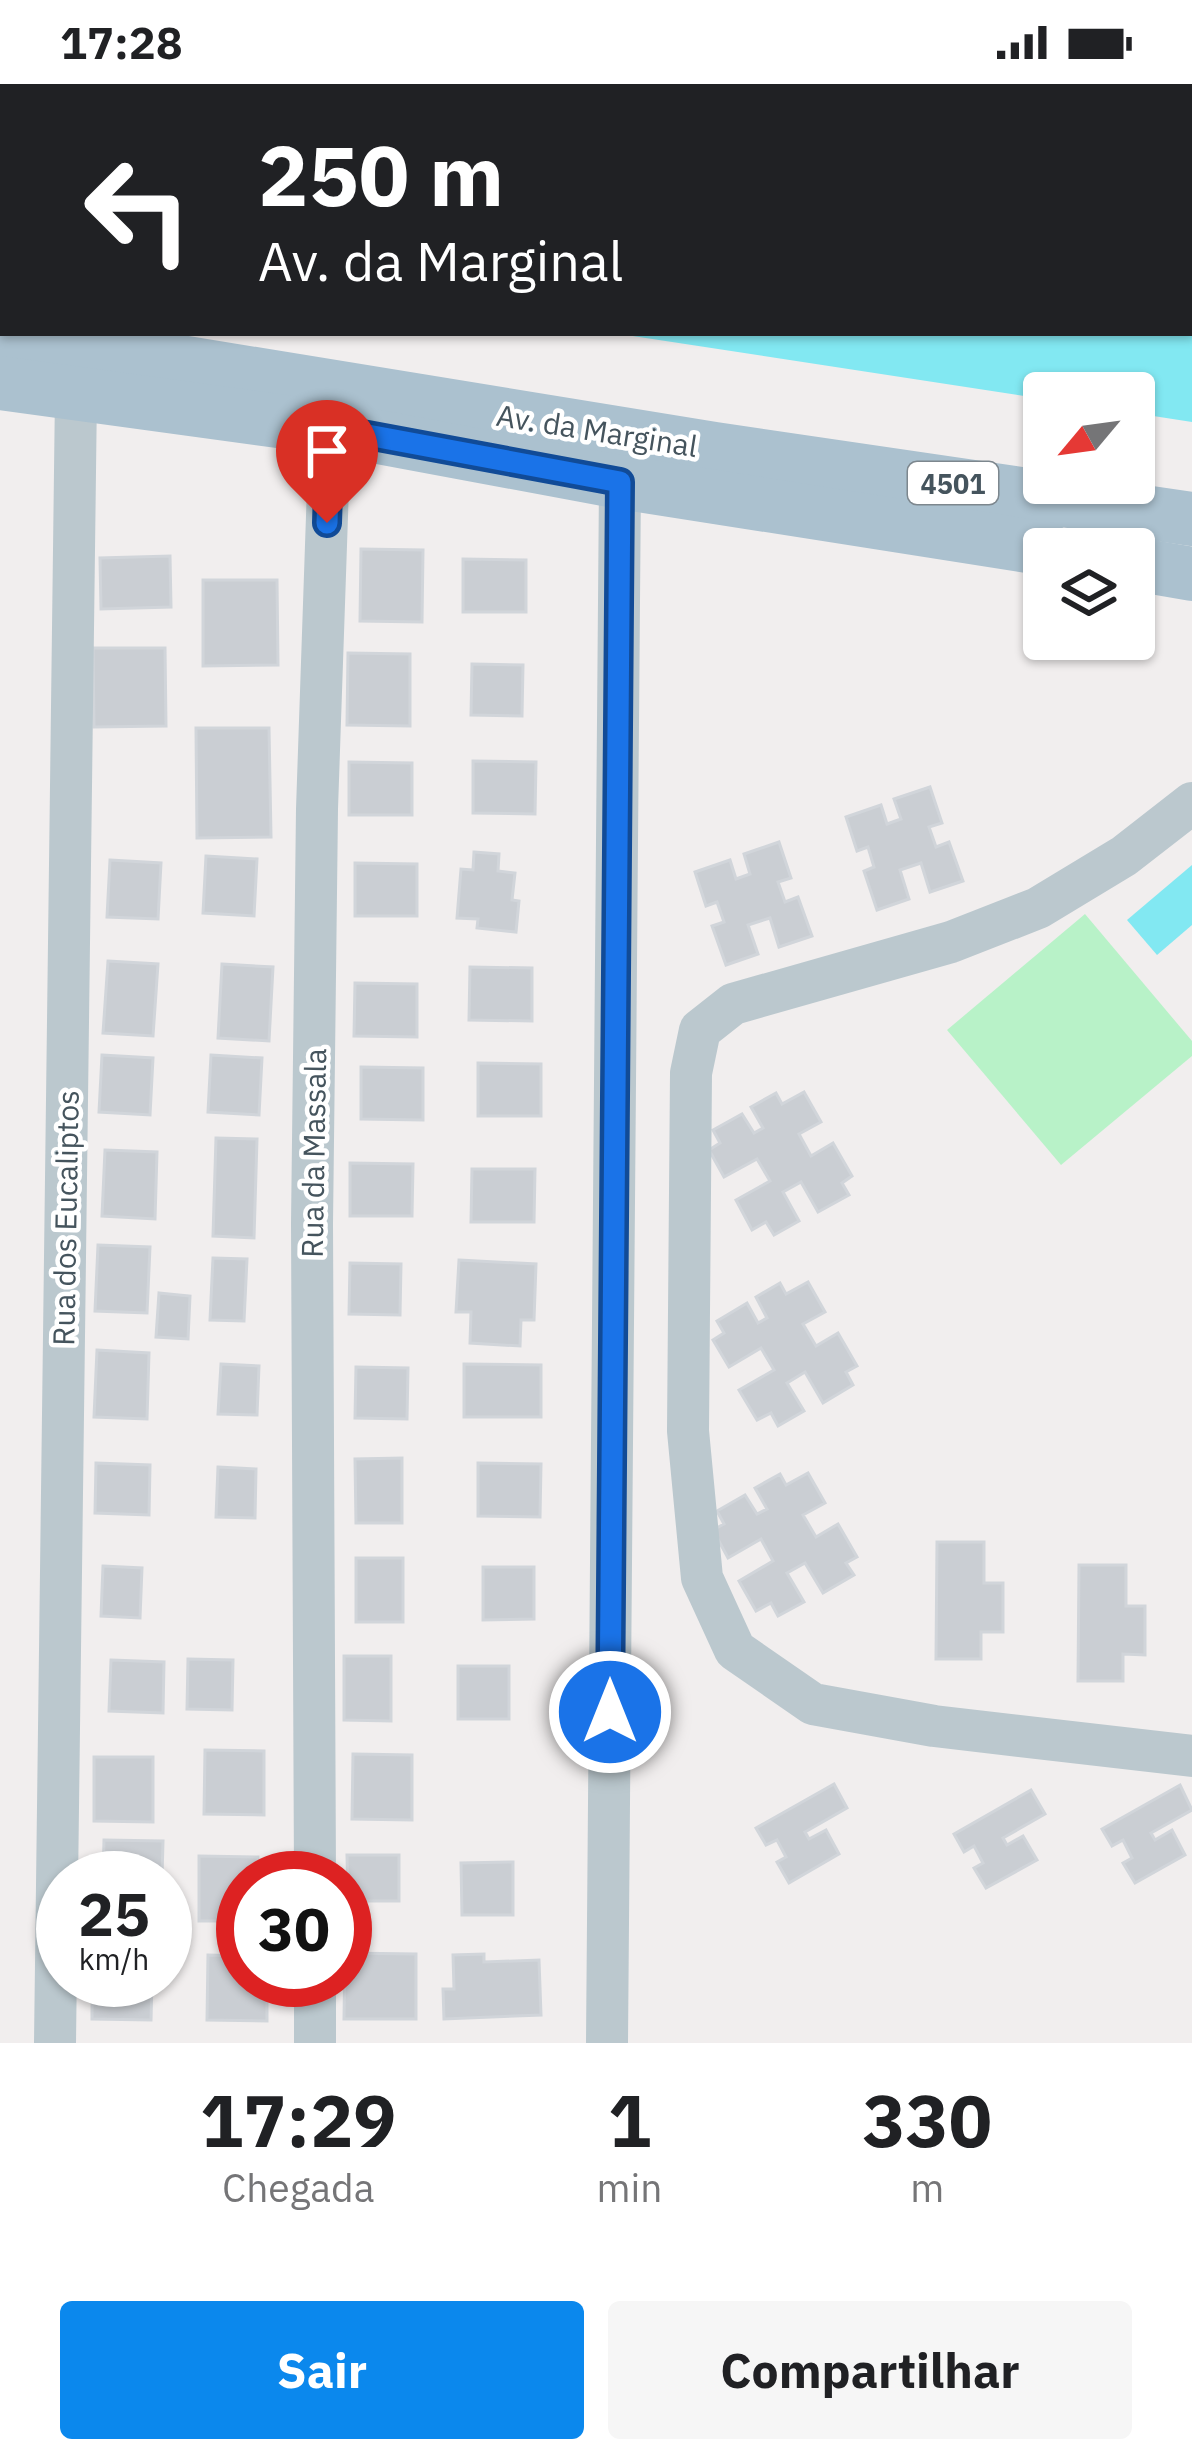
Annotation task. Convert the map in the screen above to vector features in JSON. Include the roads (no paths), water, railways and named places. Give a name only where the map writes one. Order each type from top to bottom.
[{"type":"main road","name":"Av. da Marginal","points":[[20,336],[714,449],[1192,519]]},
{"type":"main road","name":"Av. da Marginal","points":[[0,383],[330,428],[620,482],[1023,545]]},
{"type":"main road","points":[[1155,568],[1192,574]]},
{"type":"street","name":"Rua dos Eucaliptos","points":[[55,2043],[76,393]]},
{"type":"street","name":"Rua da Massala","points":[[314,1851],[312,1224],[317,809],[330,428]]},
{"type":"street","points":[[607,2043],[620,482]]},
{"type":"street","points":[[1192,803],[1124,856],[1038,908],[951,942],[733,1004],[700,1030],[691,1073],[688,1431],[702,1578],[735,1650],[813,1704],[934,1726],[1192,1756]]},
{"type":"street","points":[[315,2007],[315,2043]]},
{"type":"water","points":[[633,336],[1192,336],[1192,422],[1155,416],[1155,372],[1023,372],[1023,396]]},
{"type":"water","points":[[1192,865],[1192,925],[1157,955],[1127,920]]}]
